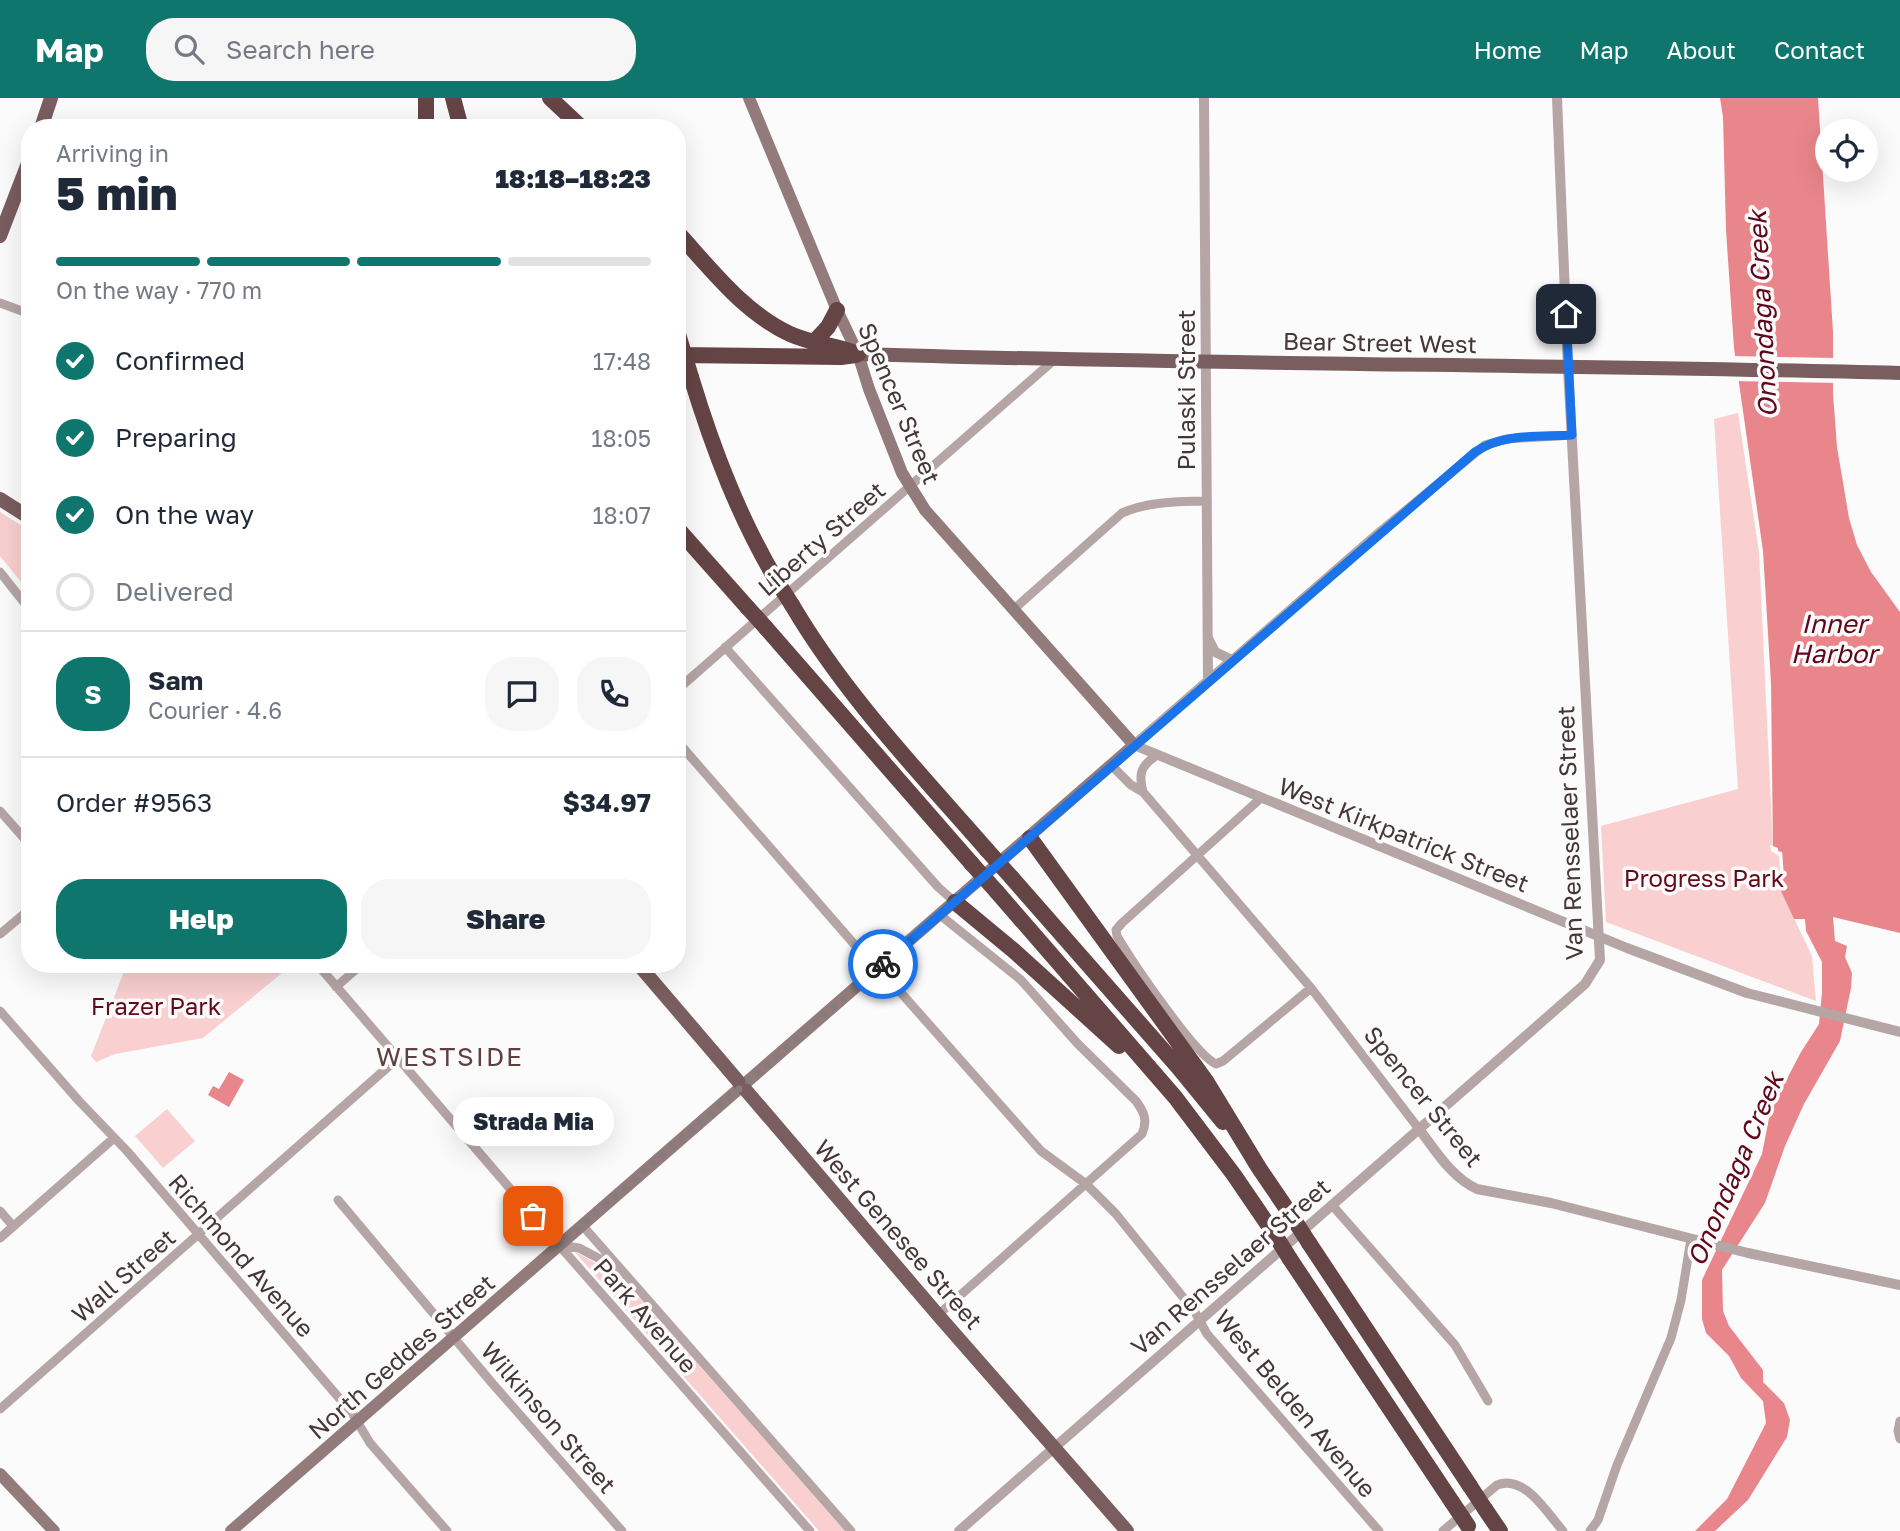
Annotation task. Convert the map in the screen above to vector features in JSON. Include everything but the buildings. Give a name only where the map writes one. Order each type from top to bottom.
[{"type":"highway","points":[[426,98],[426,119]]},
{"type":"highway","points":[[453,98],[459,119]]},
{"type":"highway","points":[[549,98],[566,119]]},
{"type":"highway","points":[[549,98],[572,119]]},
{"type":"highway","points":[[686,242],[739,299],[773,324],[790,334],[858,354]]},
{"type":"highway","points":[[814,342],[828,327],[837,310]]},
{"type":"highway","points":[[686,355],[841,357],[858,354]]},
{"type":"highway","points":[[686,360],[717,458],[734,500],[812,640],[859,703],[1178,1068],[1259,1168]]},
{"type":"highway","points":[[686,538],[1175,1097],[1275,1235],[1470,1529]]},
{"type":"highway","points":[[1030,838],[1206,1081],[1259,1168],[1500,1531]]},
{"type":"highway","points":[[955,902],[1106,1034],[1194,1122]]},
{"type":"main road","points":[[44,119],[51,98]]},
{"type":"main road","name":"Spencer Street","points":[[749,98],[858,354],[869,390],[909,486],[925,510],[1135,745]]},
{"type":"main road","points":[[0,236],[21,181]]},
{"type":"main road","name":"Bear Street West","points":[[858,354],[1054,360],[1900,373]]},
{"type":"main road","points":[[0,499],[21,512]]},
{"type":"main road","name":"North Geddes Street","points":[[231,1531],[1135,745]]},
{"type":"main road","name":"West Genesee Street","points":[[646,973],[1127,1531]]},
{"type":"main road","points":[[0,1474],[54,1531]]},
{"type":"street","name":"Pulaski Street","points":[[1204,98],[1208,682]]},
{"type":"street","name":"Van Rensselaer Street","points":[[959,1531],[1585,984],[1600,960],[1568,368],[1557,98]]},
{"type":"street","points":[[0,303],[21,311]]},
{"type":"street","name":"Liberty Street","points":[[686,682],[1054,360]]},
{"type":"street","name":"North Geddes Street","points":[[1135,745],[1485,445],[1506,439],[1572,435]]},
{"type":"street","points":[[1013,610],[1122,513],[1160,502],[1206,501]]},
{"type":"street","points":[[0,572],[21,599]]},
{"type":"street","points":[[1208,638],[1215,652],[1232,660]]},
{"type":"street","points":[[725,648],[938,887],[955,902]]},
{"type":"street","name":"West Kirkpatrick Street","points":[[1135,745],[1261,799],[1747,993],[1900,1032]]},
{"type":"street","name":"West Belden Avenue","points":[[686,752],[733,808],[1041,1152],[1086,1184],[1116,1214],[1200,1320],[1208,1334],[1379,1531]]},
{"type":"street","points":[[1143,792],[1139,778],[1141,769],[1157,755]]},
{"type":"street","name":"Spencer Street","points":[[1111,765],[1143,792],[1311,988],[1451,1171],[1468,1184],[1478,1189],[1551,1203],[1705,1243],[1900,1285]]},
{"type":"street","points":[[1261,799],[1122,923],[1116,930],[1117,936],[1181,1028],[1210,1061],[1216,1064],[1223,1062],[1311,988]]},
{"type":"street","points":[[0,811],[21,835]]},
{"type":"street","points":[[938,1315],[1142,1134],[1146,1126],[1144,1114],[1136,1101],[1077,1043],[1038,997],[940,915]]},
{"type":"street","points":[[0,934],[21,916]]},
{"type":"street","name":"Park Avenue","points":[[324,973],[810,1531]]},
{"type":"street","points":[[336,988],[352,973]]},
{"type":"street","name":"Richmond Avenue","points":[[0,1012],[198,1234],[352,1413],[370,1443],[447,1531]]},
{"type":"street","name":"Wall Street","points":[[0,1409],[397,1059]]},
{"type":"street","points":[[0,1238],[114,1138]]},
{"type":"street","name":"Wilkinson Street","points":[[338,1200],[622,1531]]},
{"type":"street","points":[[1332,1205],[1455,1345],[1488,1401]]},
{"type":"street","points":[[0,1211],[13,1226]]},
{"type":"street","name":"Park Avenue","points":[[582,1225],[851,1531]]},
{"type":"street","points":[[1590,1531],[1598,1520],[1617,1465],[1671,1338],[1681,1300],[1691,1239]]},
{"type":"street","points":[[559,1245],[579,1248],[624,1271]]},
{"type":"street","points":[[1900,1421],[1900,1439]]},
{"type":"street","points":[[1443,1531],[1497,1485],[1507,1482],[1520,1485],[1527,1491],[1563,1531]]},
{"type":"green space","name":"Progress Park","points":[[1738,413],[1759,552],[1773,848],[1782,852],[1780,889],[1812,956],[1816,1001],[1606,922],[1601,826],[1738,789],[1714,419]]},
{"type":"green space","points":[[0,512],[21,525],[21,582],[0,556]]},
{"type":"green space","name":"Frazer Park","points":[[123,973],[282,973],[203,1038],[115,1054],[96,1062],[91,1056]]},
{"type":"green space","points":[[167,1109],[195,1141],[163,1168],[135,1136]]},
{"type":"green space","points":[[574,1251],[622,1278],[845,1531],[819,1531]]},
{"type":"water","points":[[1720,98],[1818,98],[1819,119],[1815,119],[1815,182],[1823,182],[1837,447],[1849,518],[1857,545],[1871,572],[1900,612],[1900,933],[1833,917],[1835,941],[1847,946],[1845,957],[1852,973],[1840,1041],[1804,1104],[1785,1146],[1765,1203],[1722,1270],[1723,1311],[1729,1326],[1763,1370],[1763,1382],[1784,1403],[1790,1420],[1787,1437],[1748,1500],[1715,1531],[1695,1531],[1727,1499],[1766,1423],[1763,1401],[1741,1378],[1729,1356],[1706,1333],[1702,1319],[1702,1280],[1762,1154],[1769,1118],[1778,1096],[1819,1024],[1822,992],[1822,962],[1806,931],[1805,919],[1794,919],[1780,889],[1779,876],[1783,876],[1782,852],[1773,849],[1771,683],[1763,551],[1734,348],[1726,230],[1723,117]]},
{"type":"water","points":[[229,1072],[244,1080],[229,1107],[208,1095],[213,1086],[219,1089]]},
{"type":"pier","points":[[1732,356],[1836,358],[1836,383],[1735,381]]},
{"type":"pier","points":[[1770,845],[1782,852],[1784,876],[1779,876],[1780,889],[1776,889],[1775,876],[1780,872],[1779,856],[1771,851]]},
{"type":"way so far","points":[[533,1216],[559,1245],[883,964]]},
{"type":"place","name":"Strada Mia","points":[[533,1216]]},
{"type":"district","name":"WESTSIDE","points":[[450,1056]]},
{"type":"route","points":[[883,964],[1475,452],[1494,441],[1572,435],[1566,314]]},
{"type":"water label","name":"Onondaga Creek","points":[[1762,314]]},
{"type":"water label","name":"Inner Harbor","points":[[1834,638]]},
{"type":"water label","name":"Onondaga Creek","points":[[1735,1169]]}]
